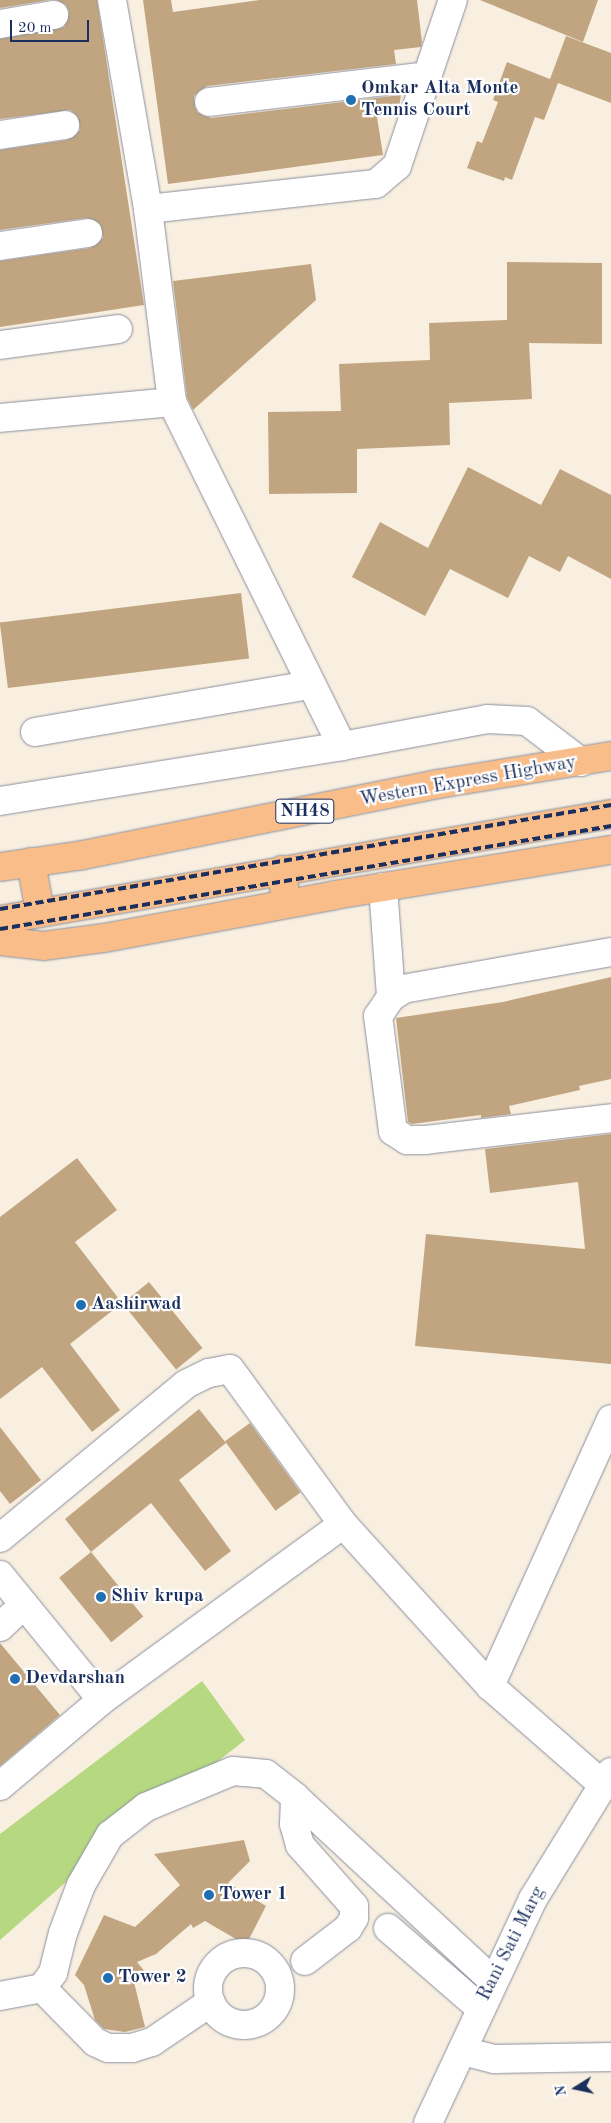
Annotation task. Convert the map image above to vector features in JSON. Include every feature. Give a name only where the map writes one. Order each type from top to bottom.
[{"type":"main road","name":"Western Express Highway","points":[[0,867],[83,855],[438,784],[611,756]]},
{"type":"main road","points":[[0,920],[611,814]]},
{"type":"main road","points":[[0,941],[42,946],[104,938],[382,887],[611,850]]},
{"type":"main road","points":[[31,862],[40,912]]},
{"type":"main road","points":[[282,870],[286,904]]},
{"type":"street","points":[[112,0],[148,208],[172,402],[342,746]]},
{"type":"street","points":[[148,208],[376,184],[397,166],[453,0]]},
{"type":"street","points":[[0,24],[54,15]]},
{"type":"street","points":[[209,102],[427,76]]},
{"type":"street","points":[[0,135],[65,125]]},
{"type":"street","points":[[0,246],[88,233]]},
{"type":"street","points":[[0,345],[118,330]]},
{"type":"street","points":[[0,418],[172,402]]},
{"type":"street","points":[[35,732],[311,685]]},
{"type":"street","points":[[1,796],[342,746],[486,719],[527,721],[582,762]]},
{"type":"street","points":[[382,887],[391,997]]},
{"type":"street","points":[[611,952],[404,989],[391,997],[378,1016],[393,1131],[407,1140],[425,1140],[611,1118]]},
{"type":"street","points":[[0,1538],[186,1384],[209,1373],[230,1369],[343,1524],[490,1686],[607,1778]]},
{"type":"street","points":[[490,1686],[611,1419]]},
{"type":"street","points":[[0,1786],[102,1700],[343,1524]]},
{"type":"street","points":[[0,1575],[102,1700]]},
{"type":"street","points":[[0,1627],[24,1605]]},
{"type":"street","points":[[0,1996],[42,1988],[53,1974],[63,1933],[81,1885],[110,1835],[146,1807],[233,1771],[266,1774],[294,1797],[493,1980]]},
{"type":"street","name":"Rani Sati Marg","points":[[428,2123],[532,1899],[607,1778]]},
{"type":"street","points":[[294,1797],[294,1824],[300,1845],[354,1906],[354,1918],[348,1928],[305,1961]]},
{"type":"street","points":[[388,1928],[480,2008]]},
{"type":"street","points":[[42,1988],[95,2042],[108,2048],[132,2048],[152,2042],[211,2002]]},
{"type":"street","points":[[462,2051],[494,2059],[611,2057]]},
{"type":"green space","points":[[202,1681],[245,1740],[82,1868],[0,1940],[0,1834]]},
{"type":"building","points":[[0,0],[49,0],[0,8]]},
{"type":"building","points":[[56,0],[97,0],[144,305],[0,327],[0,261],[90,248],[103,238],[100,224],[86,218],[0,230],[0,150],[67,140],[80,130],[77,116],[70,110],[0,119],[0,39],[64,27],[69,12],[66,5]]},
{"type":"building","name":"Omkar Alta Monte Tennis Court","points":[[143,0],[171,0],[173,12],[260,0],[417,0],[421,47],[394,50],[396,64],[207,86],[194,96],[197,112],[211,118],[401,95],[398,114],[377,117],[383,155],[168,184]]},
{"type":"building","points":[[480,0],[598,0],[583,42]]},
{"type":"building","points":[[566,36],[611,53],[611,103],[558,83],[544,120],[535,117],[512,180],[505,177],[504,181],[467,168],[477,141],[482,143],[498,102],[493,100],[507,62],[550,79]]},
{"type":"building","points":[[507,262],[602,263],[602,344],[529,343],[532,399],[449,403],[450,445],[357,449],[357,493],[269,494],[268,412],[341,411],[339,364],[430,360],[429,323],[507,320]]},
{"type":"building","points":[[311,264],[316,300],[193,410],[187,397],[173,281]]},
{"type":"building","points":[[468,467],[541,505],[560,469],[611,495],[611,579],[568,556],[560,572],[529,556],[508,598],[450,569],[425,616],[352,577],[380,522],[428,548]]},
{"type":"building","points":[[241,593],[249,659],[8,688],[0,623]]},
{"type":"building","points":[[611,977],[611,1079],[579,1086],[580,1090],[509,1106],[511,1114],[481,1118],[481,1115],[412,1124],[408,1122],[396,1018],[503,1002]]},
{"type":"building","points":[[611,1134],[611,1364],[415,1346],[426,1234],[585,1249],[578,1182],[490,1193],[485,1149]]},
{"type":"building","points":[[77,1158],[117,1210],[75,1242],[122,1303],[70,1344],[120,1410],[92,1432],[42,1367],[0,1399],[0,1217]]},
{"type":"building","name":"Aashirwad","points":[[149,1282],[202,1348],[176,1369],[123,1303]]},
{"type":"building","points":[[199,1409],[226,1443],[179,1480],[231,1551],[205,1571],[151,1503],[91,1552],[65,1519]]},
{"type":"building","points":[[250,1423],[301,1493],[275,1511],[225,1441]]},
{"type":"building","points":[[0,1427],[41,1480],[10,1504],[0,1491]]},
{"type":"building","name":"Shiv krupa","points":[[91,1552],[143,1617],[111,1642],[59,1578]]},
{"type":"building","name":"Devdarshan","points":[[0,1643],[60,1715],[0,1766]]},
{"type":"building","points":[[244,1840],[250,1861],[228,1883],[266,1906],[246,1945],[205,1921],[193,1928],[191,1924],[156,1954],[137,1962],[146,1973],[134,1982],[145,2027],[125,2032],[104,2029],[95,2020],[84,1985],[75,1975],[104,1915],[135,1927],[180,1885],[154,1854]]},
{"type":"railway","points":[[0,909],[611,805]]},
{"type":"railway","points":[[0,929],[611,826]]},
{"type":"place","name":"Omkar Alta Monte Tennis Court","points":[[351,100]]},
{"type":"place","name":"Aashirwad","points":[[81,1305]]},
{"type":"place","name":"Shiv krupa","points":[[101,1597]]},
{"type":"place","name":"Devdarshan","points":[[15,1679]]},
{"type":"place","name":"Tower 1","points":[[209,1895]]},
{"type":"place","name":"Tower 2","points":[[108,1978]]}]
